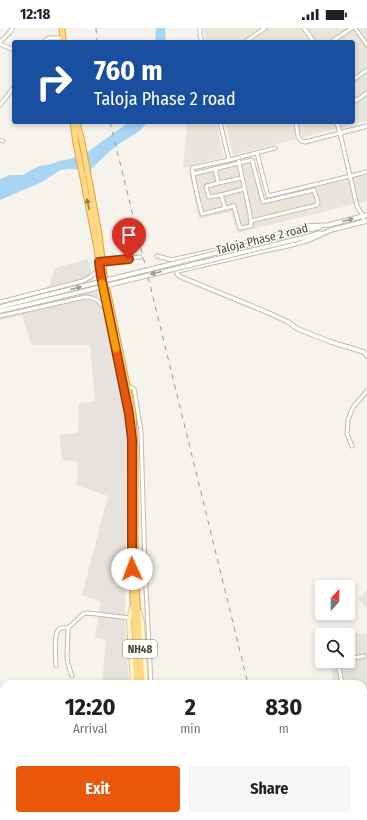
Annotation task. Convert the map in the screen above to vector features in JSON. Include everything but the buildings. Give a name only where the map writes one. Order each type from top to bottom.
[{"type":"highway","points":[[59,28],[62,40]]},
{"type":"highway","points":[[62,28],[62,40]]},
{"type":"highway","name":"NH48","points":[[73,124],[96,243],[133,414],[135,437],[134,616],[137,680]]},
{"type":"highway","name":"NH48","points":[[78,124],[99,234],[100,269],[127,401],[132,440],[131,552],[135,603]]},
{"type":"highway","name":"NH48","points":[[134,616],[142,680]]},
{"type":"main road","points":[[135,603],[142,622],[146,680]]},
{"type":"main road","points":[[133,680],[129,621],[134,616]]},
{"type":"street","points":[[12,28],[0,43],[12,49]]},
{"type":"street","points":[[200,28],[201,40]]},
{"type":"street","points":[[256,28],[258,32]]},
{"type":"street","points":[[248,40],[265,28]]},
{"type":"street","points":[[304,28],[313,40]]},
{"type":"street","points":[[334,40],[354,28],[367,45]]},
{"type":"street","points":[[46,40],[49,38],[62,40]]},
{"type":"street","points":[[355,79],[367,70]]},
{"type":"street","points":[[0,105],[12,90]]},
{"type":"street","points":[[355,100],[367,93]]},
{"type":"street","points":[[220,124],[229,160]]},
{"type":"street","points":[[296,124],[298,136],[301,141],[305,142],[367,126]]},
{"type":"street","points":[[338,124],[357,206],[365,215],[366,222]]},
{"type":"street","points":[[238,158],[251,221],[251,226],[240,228],[235,206],[202,214],[192,168],[275,148]]},
{"type":"street","points":[[257,153],[268,196],[367,172]]},
{"type":"street","points":[[193,174],[252,160],[262,202],[314,190],[318,204],[251,221]]},
{"type":"street","points":[[215,168],[218,183]]},
{"type":"street","points":[[242,178],[206,187],[209,197],[244,189]]},
{"type":"street","points":[[303,187],[304,192]]},
{"type":"street","points":[[280,193],[282,198]]},
{"type":"street","points":[[221,195],[225,208]]},
{"type":"street","name":"Taloja Phase 2 road","points":[[157,256],[172,260],[309,226],[329,224],[365,215]]},
{"type":"street","name":"Taloja Phase 2 road","points":[[177,271],[287,246],[309,240],[331,230],[366,222]]},
{"type":"street","points":[[0,307],[329,224]]},
{"type":"street","points":[[0,312],[331,230]]},
{"type":"street","points":[[101,262],[140,257]]},
{"type":"street","points":[[172,260],[178,275],[181,278],[263,311],[317,337],[364,352],[367,356]]},
{"type":"street","points":[[0,302],[83,281],[100,269]]},
{"type":"street","points":[[0,316],[84,296],[96,299],[102,304],[109,317]]},
{"type":"street","points":[[128,386],[134,389],[142,432],[145,576],[151,680]]},
{"type":"street","points":[[352,446],[347,434],[348,420],[354,406],[367,391]]},
{"type":"street","points":[[56,666],[56,638],[58,630],[68,628],[83,614],[88,613],[134,616]]},
{"type":"street","points":[[68,628],[66,657],[72,676]]},
{"type":"street","points":[[355,658],[364,656]]},
{"type":"street","points":[[339,668],[341,680]]},
{"type":"shaded area","points":[[204,28],[367,28],[367,121],[233,155],[225,124],[355,124],[355,40],[206,40],[203,30]]},
{"type":"shaded area","points":[[187,124],[216,124],[224,157],[183,168]]},
{"type":"shaded area","points":[[248,159],[253,161],[264,200],[367,174],[367,201],[237,233],[231,212],[199,219],[189,172]]},
{"type":"shaded area","points":[[88,259],[105,320],[124,412],[127,444],[125,625],[129,680],[102,680],[106,641],[95,637],[101,602],[82,595],[108,496],[77,485],[78,462],[62,460],[60,435],[78,433],[79,403],[95,401],[90,345],[31,345],[22,315],[0,320],[0,300],[49,288],[55,268]]},
{"type":"shaded area","points":[[367,590],[367,609],[358,599]]},
{"type":"shaded area","points":[[355,633],[367,634],[367,680],[333,680],[331,668],[355,668]]},
{"type":"water","points":[[156,28],[165,28],[166,40],[155,40]]},
{"type":"water","points":[[126,124],[146,124],[138,132],[109,152],[90,170],[60,170],[42,182],[0,200],[0,179],[10,175],[23,175],[39,166],[70,159],[89,151]]},
{"type":"railway","points":[[96,28],[97,40]]},
{"type":"railway","points":[[110,124],[247,680]]},
{"type":"slow traffic","points":[[102,283],[116,349]]},
{"type":"route","points":[[129,259],[99,262],[127,401],[132,440],[132,569]]}]
